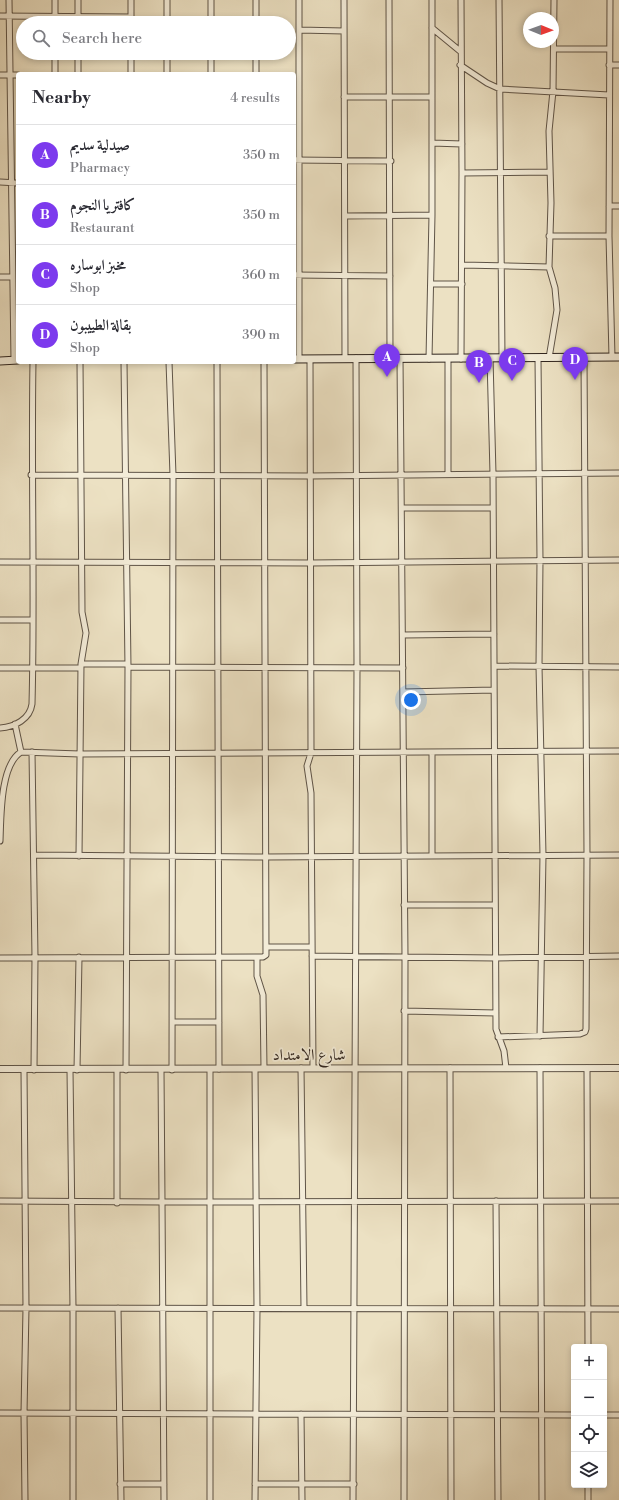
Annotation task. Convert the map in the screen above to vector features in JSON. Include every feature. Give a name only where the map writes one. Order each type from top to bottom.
[{"type":"main road","points":[[296,359],[616,357]]},
{"type":"main road","points":[[0,361],[16,360]]},
{"type":"street","points":[[9,0],[11,182],[15,241],[12,277],[16,360]]},
{"type":"street","points":[[55,0],[55,16]]},
{"type":"street","points":[[78,0],[78,16]]},
{"type":"street","points":[[131,0],[131,16]]},
{"type":"street","points":[[167,0],[167,16]]},
{"type":"street","points":[[211,0],[211,16]]},
{"type":"street","points":[[256,0],[256,16]]},
{"type":"street","points":[[296,359],[299,0]]},
{"type":"street","points":[[344,0],[345,358]]},
{"type":"street","points":[[389,0],[390,358]]},
{"type":"street","points":[[429,359],[432,216],[432,0]]},
{"type":"street","points":[[460,0],[462,144],[461,359]]},
{"type":"street","points":[[499,0],[502,358]]},
{"type":"street","points":[[549,358],[557,310],[555,288],[550,267],[549,236],[549,131],[553,92],[554,0]]},
{"type":"street","points":[[610,0],[609,236],[616,357]]},
{"type":"street","points":[[0,16],[16,16]]},
{"type":"street","points":[[432,28],[460,51]]},
{"type":"street","points":[[299,30],[344,31]]},
{"type":"street","points":[[554,49],[609,49]]},
{"type":"street","points":[[55,60],[55,72]]},
{"type":"street","points":[[78,60],[78,72]]},
{"type":"street","points":[[131,60],[131,72]]},
{"type":"street","points":[[167,60],[167,72]]},
{"type":"street","points":[[211,60],[211,72]]},
{"type":"street","points":[[256,60],[256,72]]},
{"type":"street","points":[[460,65],[500,89],[609,95]]},
{"type":"street","points":[[609,65],[619,65]]},
{"type":"street","points":[[0,76],[16,75]]},
{"type":"street","points":[[344,96],[432,97]]},
{"type":"street","points":[[432,143],[462,144]]},
{"type":"street","points":[[297,160],[390,161]]},
{"type":"street","points":[[462,173],[550,172]]},
{"type":"street","points":[[0,182],[16,182]]},
{"type":"street","points":[[609,206],[619,206]]},
{"type":"street","points":[[345,216],[432,216]]},
{"type":"street","points":[[549,236],[609,236]]},
{"type":"street","points":[[462,265],[550,267]]},
{"type":"street","points":[[296,275],[390,276]]},
{"type":"street","points":[[0,277],[12,277]]},
{"type":"street","points":[[431,284],[462,284]]},
{"type":"street","points":[[498,1037],[580,1034],[585,1032],[587,957],[587,666],[584,357]]},
{"type":"street","points":[[353,1500],[356,1308],[356,358]]},
{"type":"street","points":[[400,358],[404,668],[404,1500]]},
{"type":"street","points":[[490,358],[493,474],[496,1029],[504,1050],[506,1068]]},
{"type":"street","points":[[538,358],[540,473],[539,666],[543,855],[540,1036]]},
{"type":"street","points":[[310,359],[311,668],[310,753],[307,773],[311,793],[314,1068]]},
{"type":"street","points":[[448,359],[448,474]]},
{"type":"street","points":[[0,728],[15,724],[25,719],[31,712],[34,562],[31,475],[33,364]]},
{"type":"street","points":[[79,856],[81,666],[86,633],[82,612],[80,364]]},
{"type":"street","points":[[124,364],[128,666],[126,1070]]},
{"type":"street","points":[[169,364],[173,475],[171,753],[172,1070]]},
{"type":"street","points":[[217,364],[220,956],[219,1069]]},
{"type":"street","points":[[0,958],[265,957],[264,364]]},
{"type":"street","points":[[31,475],[125,474],[356,476],[619,473]]},
{"type":"street","points":[[402,508],[493,508]]},
{"type":"street","points":[[0,562],[218,564],[619,560]]},
{"type":"street","points":[[0,620],[33,620]]},
{"type":"street","points":[[403,635],[494,634]]},
{"type":"street","points":[[0,668],[128,666],[264,669],[404,668]]},
{"type":"street","points":[[494,666],[619,667]]},
{"type":"street","points":[[403,692],[494,690]]},
{"type":"street","points":[[15,724],[21,752]]},
{"type":"street","points":[[0,841],[0,812],[6,772],[14,756],[21,752],[128,754],[619,751]]},
{"type":"street","points":[[32,752],[35,957],[34,1070]]},
{"type":"street","points":[[432,752],[432,855]]},
{"type":"street","points":[[34,855],[619,855]]},
{"type":"street","points":[[404,905],[495,905]]},
{"type":"street","points":[[266,947],[312,947]]},
{"type":"street","points":[[312,956],[496,958],[619,956]]},
{"type":"street","points":[[73,1500],[72,1202],[74,1070],[79,957]]},
{"type":"street","points":[[257,957],[257,976],[263,995],[264,1068]]},
{"type":"street","points":[[404,1011],[496,1013]]},
{"type":"street","points":[[172,1022],[219,1022]]},
{"type":"street","name":"شارع الامتداد","points":[[0,1069],[172,1070],[264,1068],[619,1068]]},
{"type":"street","points":[[302,1068],[304,1308]]},
{"type":"street","points":[[450,1068],[451,1500]]},
{"type":"street","points":[[540,1068],[542,1500]]},
{"type":"street","points":[[587,1068],[588,1344]]},
{"type":"street","points":[[210,1069],[210,1500]]},
{"type":"street","points":[[255,1069],[257,1308],[255,1500]]},
{"type":"street","points":[[24,1070],[26,1202],[24,1413],[25,1500]]},
{"type":"street","points":[[117,1070],[117,1203]]},
{"type":"street","points":[[161,1070],[164,1500]]},
{"type":"street","points":[[0,1201],[117,1203],[256,1201],[356,1203],[450,1201],[619,1202]]},
{"type":"street","points":[[496,1201],[498,1307],[496,1414],[498,1500]]},
{"type":"street","points":[[0,1308],[619,1308]]},
{"type":"street","points":[[118,1308],[121,1500]]},
{"type":"street","points":[[0,1413],[405,1413],[571,1415]]},
{"type":"street","points":[[301,1414],[302,1500]]},
{"type":"street","points":[[607,1415],[619,1415]]},
{"type":"street","points":[[120,1484],[164,1484]]},
{"type":"street","points":[[255,1484],[354,1484]]},
{"type":"street","points":[[588,1488],[588,1500]]},
{"type":"place","name":"صيدلية سديم","points":[[387,377]]},
{"type":"place","name":"بقالة الطييبون","points":[[575,380]]},
{"type":"place","name":"مخبز ابوساره","points":[[512,381]]},
{"type":"place","name":"كافتريا النجوم","points":[[479,383]]}]
